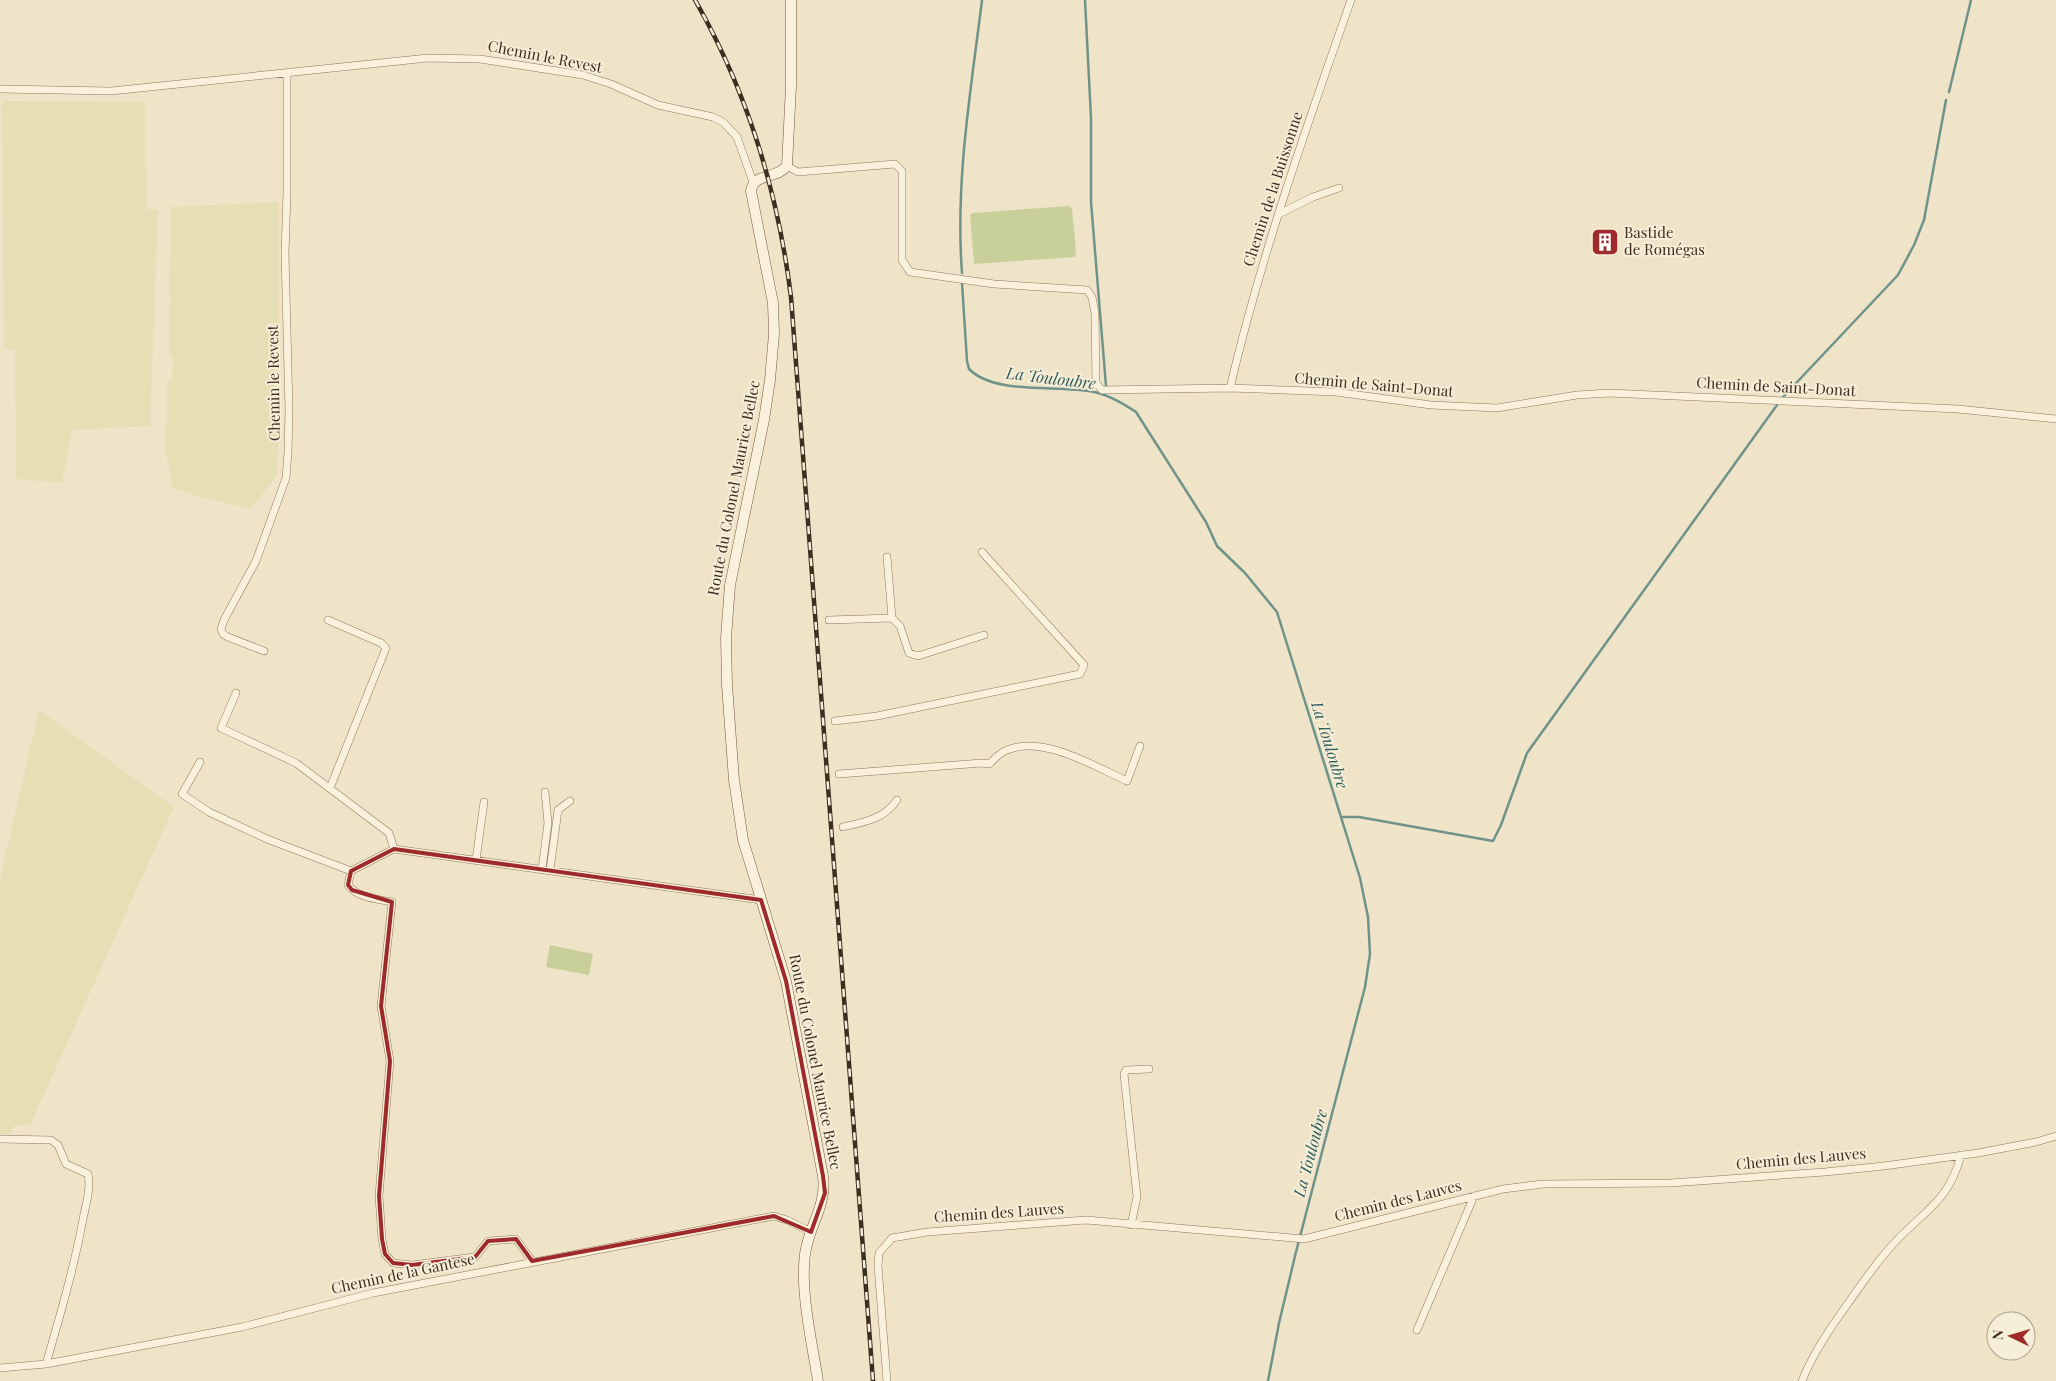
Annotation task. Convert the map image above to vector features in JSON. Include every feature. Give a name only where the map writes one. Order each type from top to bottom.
[{"type":"main road","points":[[753,182],[781,172],[787,166],[791,86],[791,0]]},
{"type":"main road","name":"Route du Colonel Maurice Bellec","points":[[753,182],[751,191],[772,304],[774,321],[773,350],[764,420],[733,564],[727,609],[726,654],[730,729],[739,820],[746,850],[786,981],[823,1176],[823,1200],[810,1232],[805,1254],[805,1281],[818,1381]]},
{"type":"street","name":"Chemin de la Buissonne","points":[[1230,388],[1247,316],[1306,129],[1351,0]]},
{"type":"street","name":"Chemin le Revest","points":[[0,89],[111,91],[428,58],[465,57],[583,75],[610,84],[646,101],[713,117],[723,122],[737,137],[753,182]]},
{"type":"street","name":"Chemin le Revest","points":[[264,651],[228,637],[223,634],[221,629],[256,561],[267,525],[281,495],[286,478],[289,410],[285,253],[287,74]]},
{"type":"street","name":"Chemin de Saint-Donat","points":[[787,166],[798,172],[894,164],[902,172],[902,260],[910,272],[994,284],[1086,290],[1092,297],[1095,313],[1096,383],[1102,390],[1230,388],[1336,392],[1431,405],[1496,408],[1577,395],[1609,393],[1958,409],[2056,419]]},
{"type":"street","points":[[1279,214],[1313,197],[1339,188]]},
{"type":"street","points":[[835,721],[877,716],[1080,674],[1084,665],[982,552]]},
{"type":"street","points":[[887,557],[892,618],[900,626],[909,653],[918,656],[984,635]]},
{"type":"street","points":[[829,620],[892,618]]},
{"type":"street","points":[[328,620],[381,643],[386,648],[330,788]]},
{"type":"street","points":[[236,693],[221,728],[296,763],[389,833],[394,849]]},
{"type":"street","points":[[839,774],[989,764],[1005,750],[1038,746],[1066,753],[1127,781],[1140,746]]},
{"type":"street","points":[[200,762],[182,794],[209,812],[267,839],[351,871],[394,849],[761,900]]},
{"type":"street","points":[[545,792],[548,823],[546,870]]},
{"type":"street","points":[[843,827],[868,821],[889,812],[898,800]]},
{"type":"street","points":[[546,870],[558,810],[570,801]]},
{"type":"street","points":[[476,860],[484,802]]},
{"type":"street","points":[[351,871],[348,885],[352,890],[362,896],[392,902],[380,1006],[390,1061],[379,1196],[382,1239],[386,1254],[394,1263],[412,1265],[474,1256],[488,1241],[516,1239],[532,1261]]},
{"type":"street","points":[[1131,1225],[1137,1197],[1124,1074],[1126,1070],[1149,1069]]},
{"type":"street","name":"Chemin des Lauves","points":[[887,1381],[878,1266],[879,1253],[892,1238],[927,1232],[1086,1220],[1304,1239],[1503,1189],[1543,1184],[1680,1182],[1874,1167],[1961,1155],[2036,1142],[2056,1136]]},
{"type":"street","points":[[0,1140],[51,1140],[58,1145],[66,1164],[88,1174],[90,1183],[60,1319],[46,1364]]},
{"type":"street","points":[[1802,1381],[1826,1335],[1869,1273],[1898,1239],[1944,1196],[1957,1172],[1961,1155]]},
{"type":"street","points":[[1417,1330],[1474,1196]]},
{"type":"street","name":"Chemin de la Gantese","points":[[0,1368],[46,1364],[242,1327],[373,1293],[774,1216],[787,1220],[810,1232]]},
{"type":"highlighted area","points":[[394,849],[761,900],[786,981],[823,1176],[825,1193],[811,1232],[774,1216],[532,1261],[516,1239],[488,1241],[475,1257],[412,1265],[393,1263],[385,1254],[379,1196],[390,1061],[381,1006],[392,902],[352,890],[348,885],[351,871]]},
{"type":"shaded area","points":[[2,101],[145,102],[146,209],[158,210],[150,426],[72,430],[62,483],[16,479],[15,350],[4,348]]},
{"type":"shaded area","points":[[279,202],[279,346],[272,352],[272,369],[281,372],[277,475],[251,509],[193,495],[172,487],[166,452],[167,381],[172,378],[173,359],[169,352],[171,207]]},
{"type":"shaded area","points":[[39,710],[174,807],[30,1125],[15,1125],[10,1134],[0,1134],[0,879]]},
{"type":"green space","points":[[1069,206],[1072,208],[1075,257],[974,264],[970,215],[973,213]]},
{"type":"green space","points":[[550,945],[593,954],[589,975],[546,967]]},
{"type":"waterway","name":"La Touloubre","points":[[962,273],[960,239],[962,170],[982,0]]},
{"type":"waterway","points":[[1085,0],[1091,118],[1091,202],[1106,386]]},
{"type":"waterway","points":[[1949,92],[1971,0]]},
{"type":"waterway","points":[[1783,397],[1898,275],[1914,245],[1924,220],[1946,100]]},
{"type":"waterway","name":"La Touloubre","points":[[962,283],[969,369],[995,383],[1011,386],[1100,393],[1136,412],[1206,522],[1217,546],[1245,573],[1277,612],[1360,878],[1368,917],[1370,954],[1365,987],[1296,1252],[1279,1323],[1268,1381]]},
{"type":"waterway","points":[[1341,817],[1359,817],[1493,841],[1501,825],[1527,753],[1777,405]]},
{"type":"railway","points":[[695,0],[731,71],[758,144],[778,219],[791,297],[873,1381]]},
{"type":"place","name":"Bastide de Romégas","points":[[1605,242]]}]
